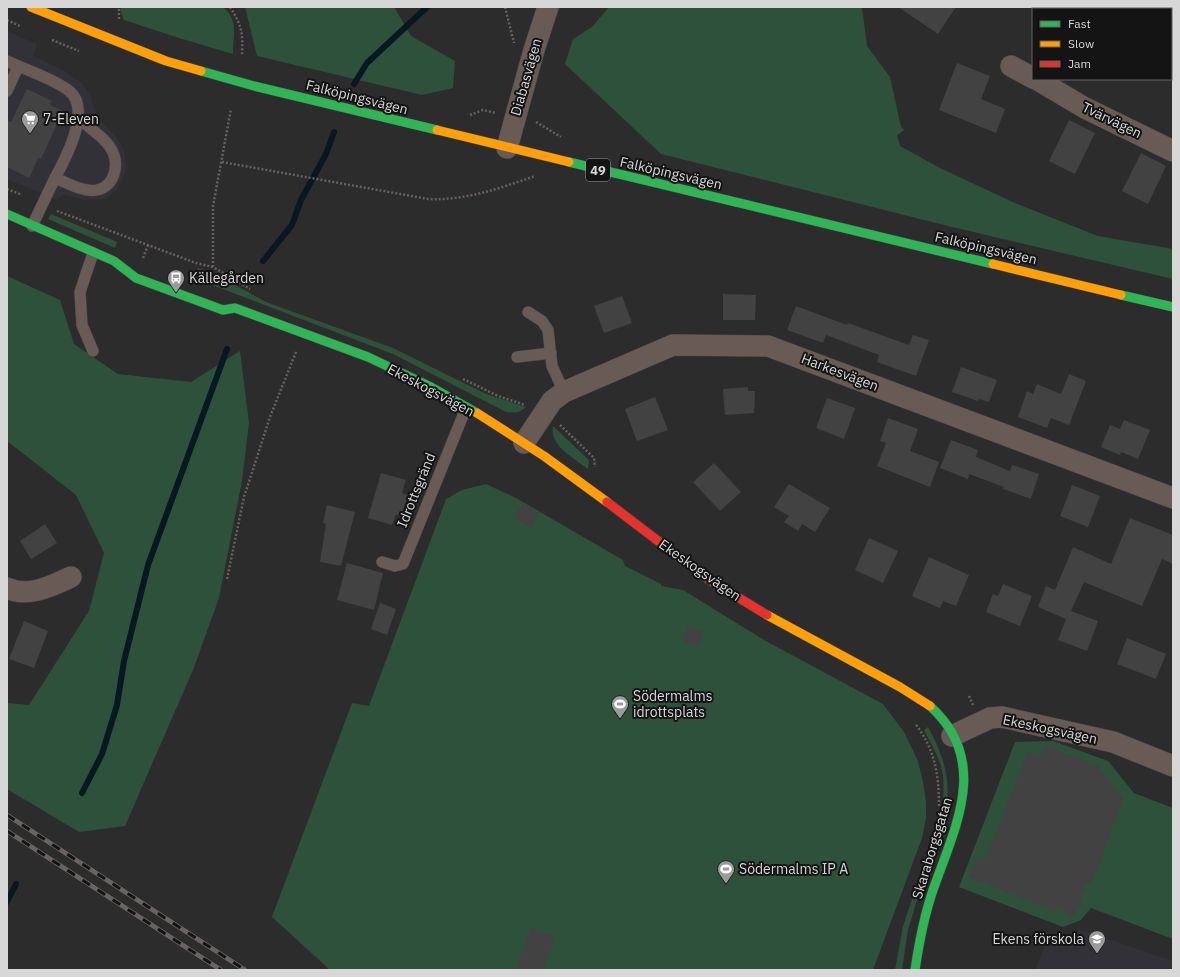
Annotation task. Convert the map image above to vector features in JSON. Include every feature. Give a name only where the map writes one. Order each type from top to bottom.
[{"type":"street","name":"Falköpingsvägen","points":[[31,7],[166,61],[254,86],[1173,308]]},
{"type":"street","name":"Diabasvägen","points":[[507,148],[534,50],[548,7]]},
{"type":"street","points":[[1011,66],[1032,77]]},
{"type":"street","name":"Tvärvägen","points":[[1048,82],[1085,108],[1173,151]]},
{"type":"street","name":"Ekeskogsvägen","points":[[7,214],[114,262],[136,278],[223,310],[235,308],[303,332],[369,358],[466,408],[524,443],[584,485],[721,588],[780,623],[906,691],[935,711],[952,736],[990,718],[1002,717],[1113,742],[1173,766]]},
{"type":"street","name":"Ekeskogsvägen","points":[[114,262],[138,262]]},
{"type":"street","points":[[227,297],[235,308]]},
{"type":"street","name":"Harkesvägen","points":[[524,443],[552,401],[564,392],[672,345],[768,346],[1173,498]]},
{"type":"street","points":[[7,588],[15,592],[34,591],[54,585],[71,577]]},
{"type":"street","name":"Skaraborgsgatan","points":[[915,970],[926,913],[936,881],[955,831],[965,789],[964,767],[952,736]]},
{"type":"lane","points":[[7,61],[69,91],[76,101],[78,117],[72,140],[32,226]]},
{"type":"lane","points":[[7,91],[18,67]]},
{"type":"lane","points":[[55,178],[85,189],[96,191],[112,181],[116,170],[116,160],[110,148],[78,117]]},
{"type":"lane","points":[[93,252],[80,292],[82,325],[93,351]]},
{"type":"lane","points":[[528,312],[542,321],[548,330],[552,366],[564,392]]},
{"type":"lane","points":[[517,357],[551,353]]},
{"type":"lane","name":"Idrottsgränd","points":[[382,562],[395,566],[403,564],[466,408]]},
{"type":"path","points":[[119,7],[119,22]]},
{"type":"path","points":[[230,7],[240,21],[243,39],[242,55]]},
{"type":"path","points":[[505,7],[514,43],[534,50]]},
{"type":"path","points":[[213,267],[213,206],[232,109]]},
{"type":"path","points":[[222,162],[434,200],[458,198],[517,182],[539,174]]},
{"type":"path","points":[[7,189],[27,198]]},
{"type":"path","points":[[138,262],[148,245]]},
{"type":"path","points":[[227,579],[244,497],[270,417],[303,332]]},
{"type":"path","points":[[555,421],[594,458],[595,468],[593,472]]},
{"type":"path","points":[[969,696],[973,705]]},
{"type":"path","points":[[913,722],[932,750],[939,789],[939,810]]},
{"type":"shaded area","points":[[7,31],[37,44],[33,56],[63,70],[82,83],[90,95],[95,112],[101,122],[114,134],[124,149],[127,169],[118,189],[105,199],[84,200],[62,194],[58,200],[7,179]]},
{"type":"shaded area","name":"Ekens förskola","points":[[1081,930],[1173,961],[1173,970],[1035,970],[1045,946]]},
{"type":"green space","points":[[121,7],[223,7],[228,12],[233,23],[233,54],[124,20],[121,13]]},
{"type":"green space","points":[[245,7],[394,7],[411,36],[455,61],[453,88],[422,95],[257,56]]},
{"type":"green space","points":[[862,7],[867,46],[890,77],[901,127],[904,130],[897,135],[900,146],[940,168],[1015,203],[1098,236],[1173,249],[1173,279],[948,226],[661,154],[565,64],[573,39],[592,27],[608,8]]},
{"type":"green space","points":[[51,214],[117,242],[115,248],[48,219]]},
{"type":"green space","points":[[198,268],[221,277],[266,302],[393,348],[486,394],[526,407],[517,412],[506,412],[393,354],[194,278]]},
{"type":"green space","points":[[7,276],[60,300],[74,344],[118,374],[191,382],[240,351],[249,423],[242,481],[219,598],[193,670],[125,826],[79,832],[7,789],[7,703],[29,705],[89,611],[104,553],[76,495],[7,441]]},
{"type":"green space","points":[[553,426],[589,460],[588,469],[570,456],[559,445],[555,440]]},
{"type":"green space","name":"Södermalms idrottsplats","points":[[486,484],[516,498],[623,560],[625,566],[661,584],[661,586],[683,590],[764,640],[883,704],[904,732],[918,761],[926,802],[926,818],[922,838],[873,970],[330,970],[272,917],[352,703],[369,706],[446,499],[462,490]]},
{"type":"green space","points":[[928,727],[938,748],[944,766],[947,783],[947,798],[941,831],[927,870],[922,868],[939,818],[943,792],[941,766],[924,730]]},
{"type":"green space","points":[[1053,741],[1108,761],[1134,793],[1173,808],[1173,939],[1091,908],[1081,920],[1063,927],[959,887],[1015,742]]},
{"type":"green space","points":[[918,882],[922,883],[908,930],[902,970],[895,970],[903,926]]},
{"type":"building","points":[[898,7],[956,7],[938,34]]},
{"type":"building","points":[[957,63],[990,76],[981,99],[1005,109],[996,133],[939,110]]},
{"type":"building","points":[[27,89],[52,101],[50,105],[63,111],[41,159],[38,158],[29,178],[7,167],[7,120],[11,122]]},
{"type":"building","points":[[1069,120],[1095,133],[1075,174],[1049,161]]},
{"type":"building","points":[[1141,153],[1166,166],[1148,204],[1122,191]]},
{"type":"building","points":[[723,294],[756,295],[755,320],[723,320]]},
{"type":"building","points":[[622,296],[632,323],[604,333],[594,306]]},
{"type":"building","points":[[796,306],[847,325],[848,323],[909,345],[913,335],[929,340],[916,376],[877,362],[879,355],[826,335],[823,343],[787,330]]},
{"type":"building","points":[[961,367],[997,380],[989,402],[979,399],[978,401],[952,392]]},
{"type":"building","points":[[1069,374],[1086,381],[1069,425],[1051,418],[1047,428],[1018,417],[1027,391],[1033,394],[1037,384],[1061,394]]},
{"type":"building","points":[[748,387],[748,391],[755,391],[754,413],[725,415],[723,389]]},
{"type":"building","points":[[655,397],[668,430],[637,441],[625,409]]},
{"type":"building","points":[[827,398],[855,408],[844,439],[816,428]]},
{"type":"building","points":[[888,418],[918,429],[910,451],[939,462],[930,487],[877,466],[886,443],[880,441]]},
{"type":"building","points":[[1124,420],[1150,430],[1138,459],[1121,452],[1120,455],[1101,447],[1110,425],[1120,429]]},
{"type":"building","points":[[951,440],[978,450],[976,457],[1010,471],[1012,465],[1039,474],[1031,499],[969,474],[968,479],[940,468]]},
{"type":"building","points":[[714,463],[741,492],[720,511],[693,482]]},
{"type":"building","points":[[381,473],[406,480],[402,493],[408,495],[401,516],[396,515],[392,525],[368,518]]},
{"type":"building","points":[[789,484],[830,508],[815,532],[802,524],[798,531],[784,522],[789,516],[774,507]]},
{"type":"building","points":[[1072,485],[1100,496],[1088,527],[1060,516]]},
{"type":"building","points":[[522,504],[539,513],[531,527],[514,518]]},
{"type":"building","points":[[327,505],[355,512],[341,566],[320,562],[326,524],[323,523]]},
{"type":"building","points":[[1130,518],[1173,535],[1173,564],[1162,559],[1142,606],[1084,582],[1071,611],[1098,621],[1087,651],[1058,640],[1066,619],[1038,607],[1046,586],[1055,590],[1073,547],[1111,564]]},
{"type":"building","points":[[45,524],[57,543],[31,559],[20,541]]},
{"type":"building","points":[[869,538],[898,551],[883,583],[855,570]]},
{"type":"building","points":[[929,557],[969,575],[956,606],[943,601],[940,608],[912,596]]},
{"type":"building","points":[[347,563],[383,573],[374,610],[337,600]]},
{"type":"building","points":[[1003,584],[1032,596],[1020,626],[986,612],[993,594],[998,596]]},
{"type":"building","points":[[380,603],[396,609],[387,635],[371,629]]},
{"type":"building","points":[[24,621],[48,631],[34,668],[9,659]]},
{"type":"building","points":[[688,626],[704,632],[699,647],[683,642]]},
{"type":"building","points":[[1127,638],[1166,654],[1156,679],[1117,664]]},
{"type":"building","points":[[1045,746],[1097,765],[1123,798],[1092,883],[1083,884],[1085,893],[1080,894],[1082,905],[1071,917],[1058,907],[1056,912],[969,877],[977,856],[986,859],[1028,752],[1040,757]]},
{"type":"building","points":[[531,928],[555,937],[543,970],[516,970]]},
{"type":"waterway","points":[[354,84],[367,63],[427,7]]},
{"type":"waterway","points":[[263,261],[292,225],[301,200],[326,154],[334,132]]},
{"type":"waterway","points":[[82,793],[102,754],[117,705],[124,661],[148,565],[227,349]]},
{"type":"waterway","points":[[7,902],[16,884]]},
{"type":"railway","points":[[7,815],[245,970]]},
{"type":"railway","points":[[7,831],[221,970]]},
{"type":"traffic: fast","points":[[201,71],[254,86],[437,130]]},
{"type":"traffic: fast","points":[[569,162],[993,264]]},
{"type":"traffic: fast","points":[[7,214],[114,261],[136,278],[223,310],[235,308],[368,357],[429,386],[477,413]]},
{"type":"traffic: fast","points":[[1121,295],[1173,307]]},
{"type":"traffic: fast","points":[[915,970],[927,910],[958,819],[963,795],[964,772],[959,749],[949,727],[930,706]]},
{"type":"traffic: slow","points":[[31,7],[166,61],[201,71]]},
{"type":"traffic: slow","points":[[437,130],[569,162]]},
{"type":"traffic: slow","points":[[993,264],[1121,295]]},
{"type":"traffic: slow","points":[[477,413],[544,456],[607,502]]},
{"type":"traffic: slow","points":[[767,615],[900,687],[930,706]]},
{"type":"traffic: jam","points":[[607,502],[708,579],[767,615]]},
{"type":"place","name":"7-Eleven","points":[[30,134]]},
{"type":"place","name":"Källegården","points":[[176,293]]},
{"type":"place","name":"Södermalms idrottsplats","points":[[620,719]]},
{"type":"place","name":"Södermalms IP A","points":[[726,884]]},
{"type":"place","name":"Ekens förskola","points":[[1097,954]]}]
